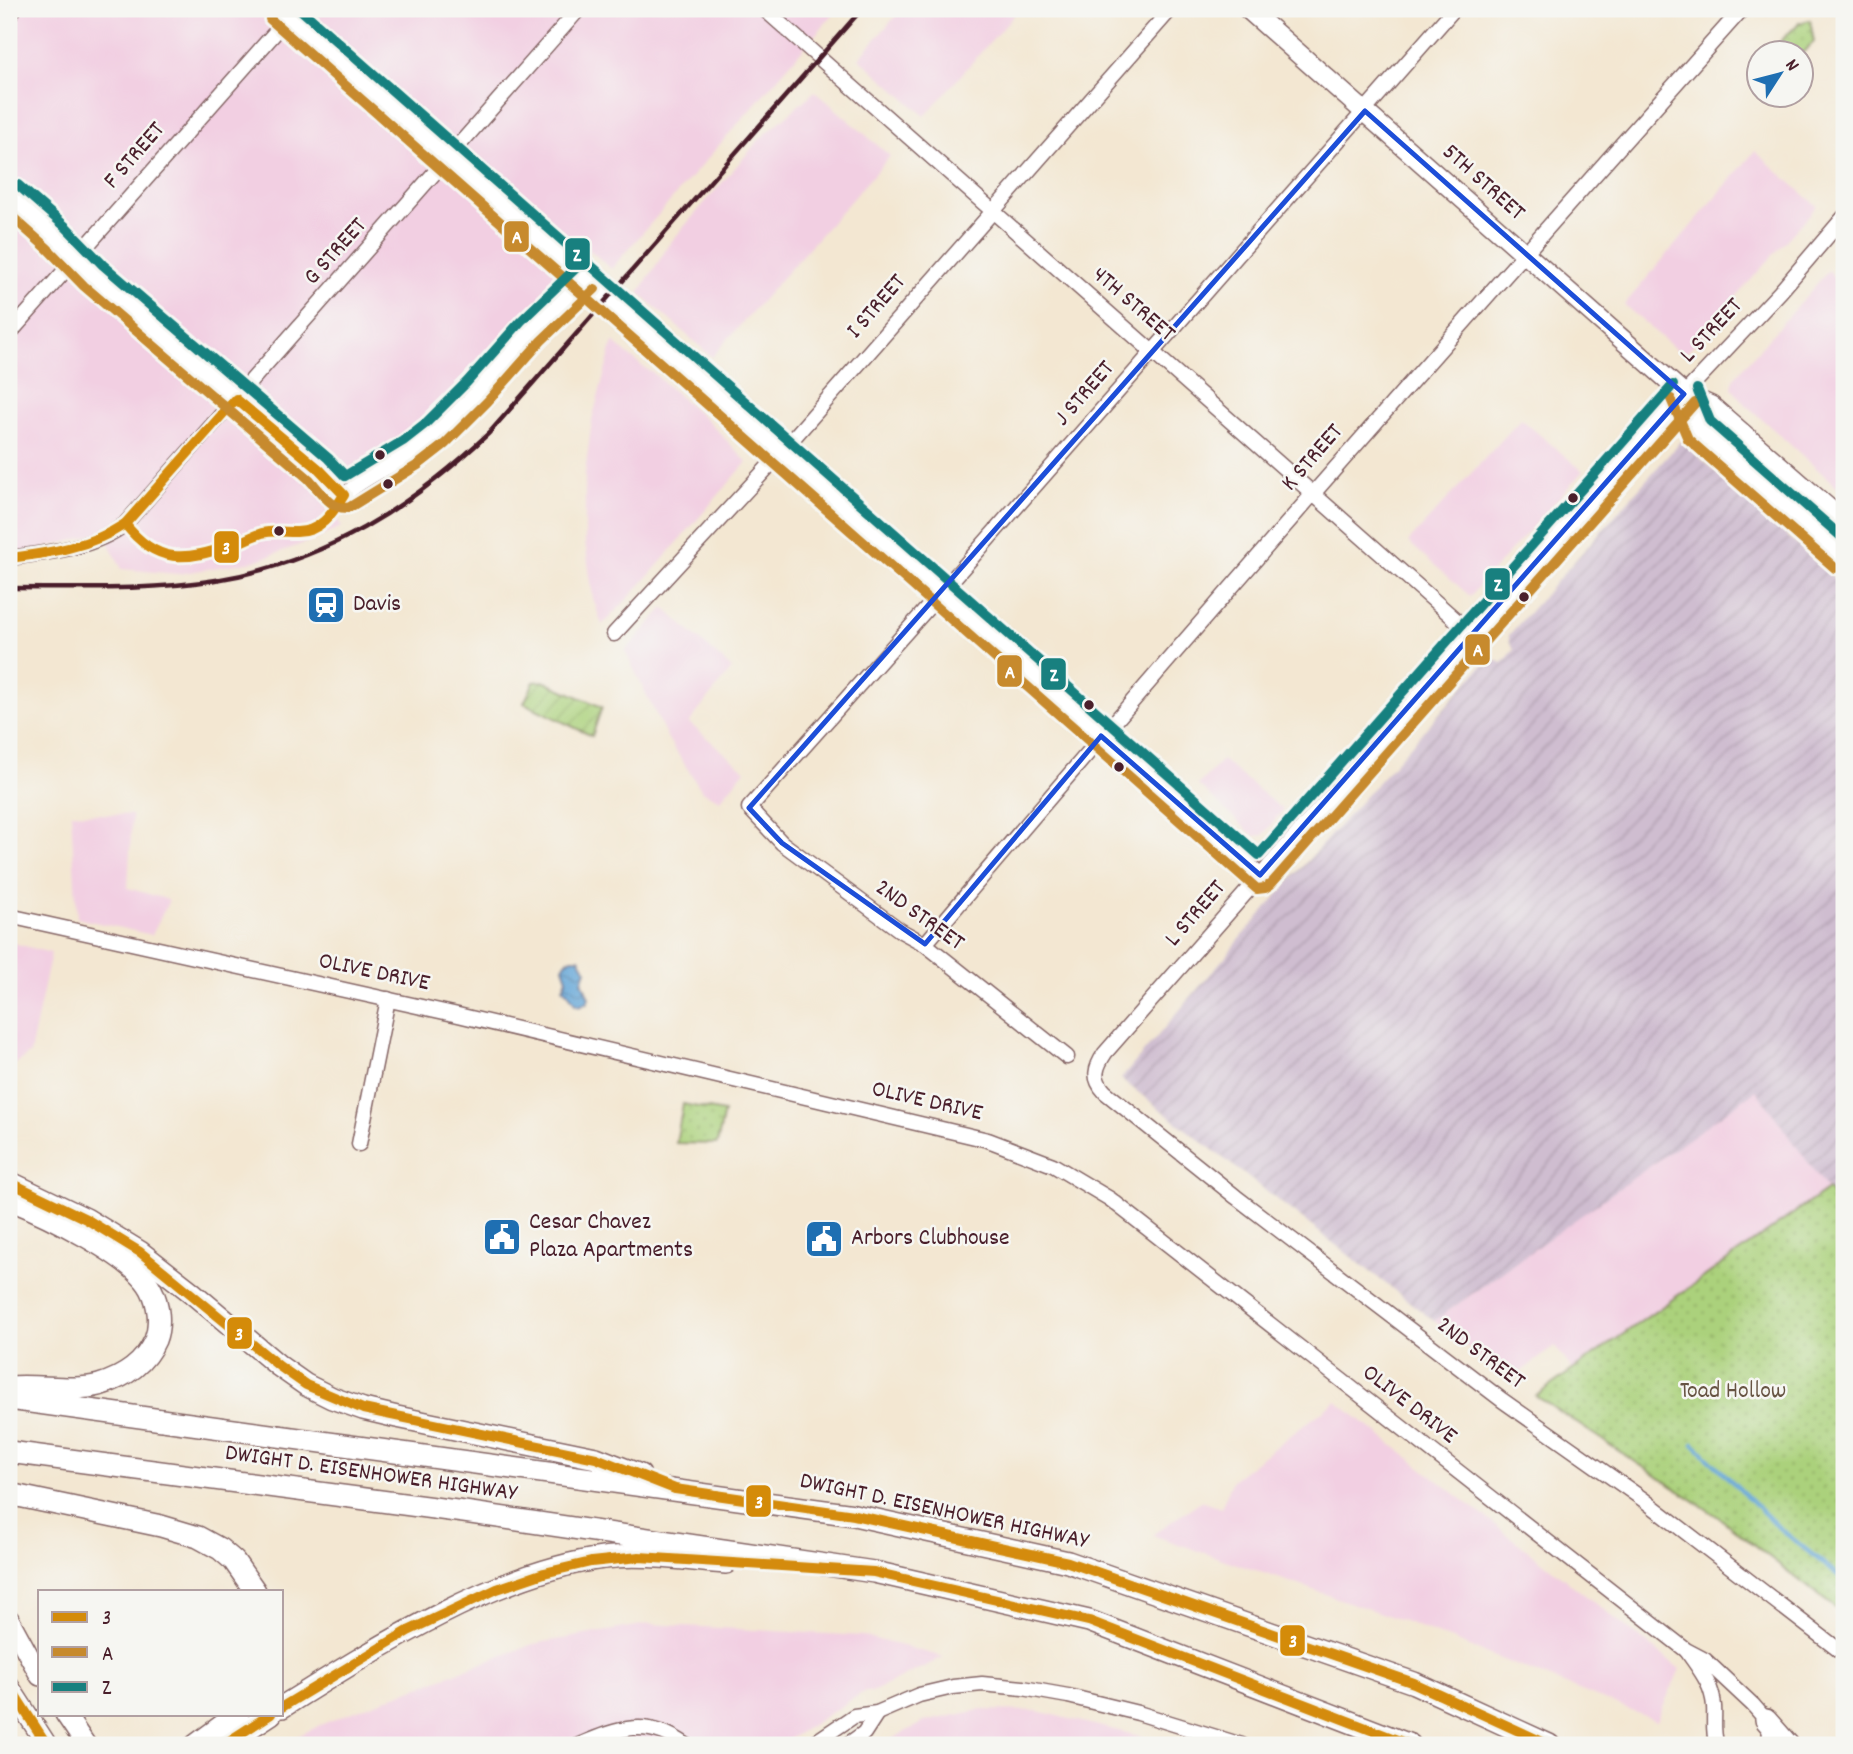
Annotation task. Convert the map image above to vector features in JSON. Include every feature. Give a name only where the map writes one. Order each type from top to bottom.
[{"type":"highway","points":[[9,1182],[86,1219],[140,1252],[279,1366],[306,1385],[332,1398],[386,1414],[596,1458],[675,1489]]},
{"type":"highway","points":[[9,1199],[89,1239],[138,1272],[151,1288],[158,1305],[156,1337],[149,1352],[138,1366],[121,1378],[86,1387],[31,1384],[9,1387]]},
{"type":"highway","name":"DWIGHT D. EISENHOWER HIGHWAY","points":[[9,1399],[855,1515],[1068,1562],[1413,1683],[1549,1745]]},
{"type":"highway","name":"DWIGHT D. EISENHOWER HIGHWAY","points":[[9,1452],[464,1512],[874,1572],[1089,1621],[1410,1745]]},
{"type":"highway","points":[[9,1494],[161,1525],[198,1537],[220,1549],[234,1561],[254,1590]]},
{"type":"highway","points":[[284,1706],[343,1668],[457,1606],[519,1580],[561,1567],[604,1558],[639,1557],[874,1572]]},
{"type":"highway","points":[[196,1745],[235,1716]]},
{"type":"highway","points":[[223,1745],[268,1716]]},
{"type":"highway","points":[[1766,1720],[1788,1745]]},
{"type":"main road","name":"5TH STREET","points":[[1248,9],[1684,394],[1711,406],[1844,522]]},
{"type":"main road","name":"5TH STREET","points":[[1684,394],[1698,429],[1844,556]]},
{"type":"main road","points":[[9,1619],[38,1672]]},
{"type":"main road","points":[[9,1686],[47,1745]]},
{"type":"main road","points":[[66,1716],[86,1745]]},
{"type":"street","points":[[9,15],[14,9]]},
{"type":"street","name":"G STREET","points":[[9,558],[41,554],[96,540],[113,534],[125,524],[579,9]]},
{"type":"street","name":"4TH STREET","points":[[764,9],[1473,635]]},
{"type":"street","name":"I STREET","points":[[614,634],[780,452],[1171,9]]},
{"type":"street","name":"J STREET","points":[[748,808],[1454,9]]},
{"type":"street","name":"K STREET","points":[[925,944],[1101,736],[1738,10]]},
{"type":"street","points":[[288,12],[449,159],[1260,875]]},
{"type":"street","name":"F STREET","points":[[9,334],[288,12]]},
{"type":"street","points":[[9,196],[236,399],[319,469],[344,495],[359,481],[417,449],[441,428],[476,394],[533,329],[567,300],[585,279]]},
{"type":"street","name":"L STREET","points":[[1096,1080],[1096,1070],[1105,1053],[1684,394],[1780,292],[1844,217]]},
{"type":"street","name":"2ND STREET","points":[[748,808],[791,850],[901,931],[925,944],[1067,1057]]},
{"type":"street","name":"OLIVE DRIVE","points":[[9,916],[388,999],[988,1140],[1053,1166],[1110,1199],[1686,1650],[1705,1660],[1766,1720]]},
{"type":"street","points":[[359,1144],[388,999]]},
{"type":"street","name":"2ND STREET","points":[[1096,1080],[1105,1092],[1236,1197],[1520,1414],[1644,1500],[1844,1654]]},
{"type":"street","name":"OLIVE DRIVE","points":[[1686,1650],[1705,1676],[1712,1692],[1717,1745]]},
{"type":"street","points":[[811,1745],[854,1716],[877,1713],[919,1695],[982,1684],[1068,1696],[1138,1713],[1242,1745]]},
{"type":"street","points":[[847,1745],[864,1733],[877,1713]]},
{"type":"street","points":[[1766,1720],[1770,1736],[1766,1745]]},
{"type":"street","points":[[579,1745],[621,1729],[642,1726],[666,1733],[686,1745]]},
{"type":"highlighted area","points":[[1365,111],[1684,394],[1260,875],[1101,736],[925,944],[782,843],[749,808]]},
{"type":"shaded area","points":[[9,9],[838,9],[611,269],[590,250],[574,269],[585,279],[417,449],[360,481],[335,511],[341,527],[319,538],[255,561],[178,574],[122,569],[103,532],[9,558]]},
{"type":"shaded area","points":[[902,9],[1019,9],[925,116],[859,58]]},
{"type":"shaded area","points":[[815,91],[890,156],[712,357],[639,293],[670,243],[759,140]]},
{"type":"shaded area","points":[[1755,151],[1817,206],[1685,354],[1681,354],[1624,305]]},
{"type":"shaded area","points":[[1829,270],[1844,292],[1844,493],[1743,402],[1732,388],[1734,378]]},
{"type":"shaded area","points":[[613,342],[712,425],[747,462],[639,587],[602,625],[593,598],[585,541],[585,474],[592,420]]},
{"type":"shaded area","points":[[1521,419],[1583,471],[1470,596],[1408,542]]},
{"type":"shaded area","points":[[1681,441],[1844,587],[1844,1212],[1756,1090],[1434,1321],[1121,1079],[1294,876],[1489,658],[1503,663],[1514,650],[1509,635]]},
{"type":"shaded area","points":[[664,608],[732,669],[689,723],[745,770],[720,800],[702,791],[668,739],[625,651]]},
{"type":"shaded area","points":[[1222,760],[1283,810],[1263,835],[1254,836],[1198,785]]},
{"type":"shaded area","points":[[71,813],[132,815],[128,888],[169,900],[152,935],[77,918]]},
{"type":"shaded area","points":[[9,942],[51,953],[30,1053],[9,1069]]},
{"type":"shaded area","points":[[1756,1089],[1828,1189],[1572,1369],[1555,1346],[1510,1380],[1434,1321]]},
{"type":"shaded area","points":[[1336,1401],[1680,1669],[1657,1721],[1401,1620],[1152,1535],[1201,1501],[1221,1508],[1233,1479]]},
{"type":"shaded area","points":[[648,1624],[863,1636],[944,1657],[872,1692],[865,1691],[780,1745],[279,1745],[325,1723],[533,1644]]},
{"type":"shaded area","points":[[979,1710],[1037,1711],[1170,1745],[880,1745],[924,1722]]},
{"type":"green space","points":[[1810,20],[1813,38],[1784,38],[1799,23]]},
{"type":"green space","points":[[543,681],[602,707],[592,736],[524,703],[534,682]]},
{"type":"green space","points":[[683,1104],[724,1112],[717,1144],[676,1143]]},
{"type":"green space","name":"Toad Hollow","points":[[1828,1189],[1844,1212],[1844,1615],[1717,1516],[1536,1396]]},
{"type":"water","points":[[572,958],[579,958],[586,970],[582,981],[589,998],[587,1003],[580,1006],[575,1004],[563,988],[567,979],[563,967]]},
{"type":"waterway","points":[[1694,1444],[1779,1528],[1844,1580]]},
{"type":"railway","points":[[9,588],[191,584],[256,572],[330,545],[397,507],[429,485],[489,433],[862,9]]},
{"type":"transit line","name":"Z","points":[[300,9],[1259,855],[1673,385]]},
{"type":"transit line","name":"A","points":[[270,19],[1257,889],[1271,884],[1695,403]]},
{"type":"transit line","name":"Z","points":[[18,185],[66,227],[103,265],[328,458],[345,476],[403,441],[426,423],[521,321],[575,269]]},
{"type":"transit line","name":"A","points":[[9,214],[84,286],[309,479],[332,504],[344,508],[350,507],[418,465],[445,444],[488,401],[541,341],[595,289]]},
{"type":"transit line","name":"Z","points":[[1697,389],[1710,421],[1844,539]]},
{"type":"transit line","name":"3","points":[[236,399],[319,469],[344,495],[324,521],[312,529],[266,532],[236,544],[186,556],[173,556],[149,547],[125,524],[236,399]]},
{"type":"transit line","name":"A","points":[[1671,399],[1688,439],[1835,568]]},
{"type":"transit line","name":"3","points":[[9,558],[84,544],[125,524]]},
{"type":"transit line","name":"3","points":[[9,1182],[86,1219],[140,1252],[279,1366],[306,1385],[363,1409],[596,1458],[675,1489],[854,1515],[1068,1562],[1414,1683],[1549,1745]]},
{"type":"transit line","name":"3","points":[[284,1706],[408,1631],[497,1589],[544,1573],[591,1562],[639,1557],[874,1572],[1089,1621],[1410,1745]]},
{"type":"transit line","name":"3","points":[[9,1686],[47,1745]]},
{"type":"transit line","name":"3","points":[[223,1745],[268,1716]]},
{"type":"place","name":"Davis","points":[[326,605]]},
{"type":"place","name":"Cesar Chavez Plaza Apartments","points":[[502,1237]]},
{"type":"place","name":"Arbors Clubhouse","points":[[824,1239]]}]
